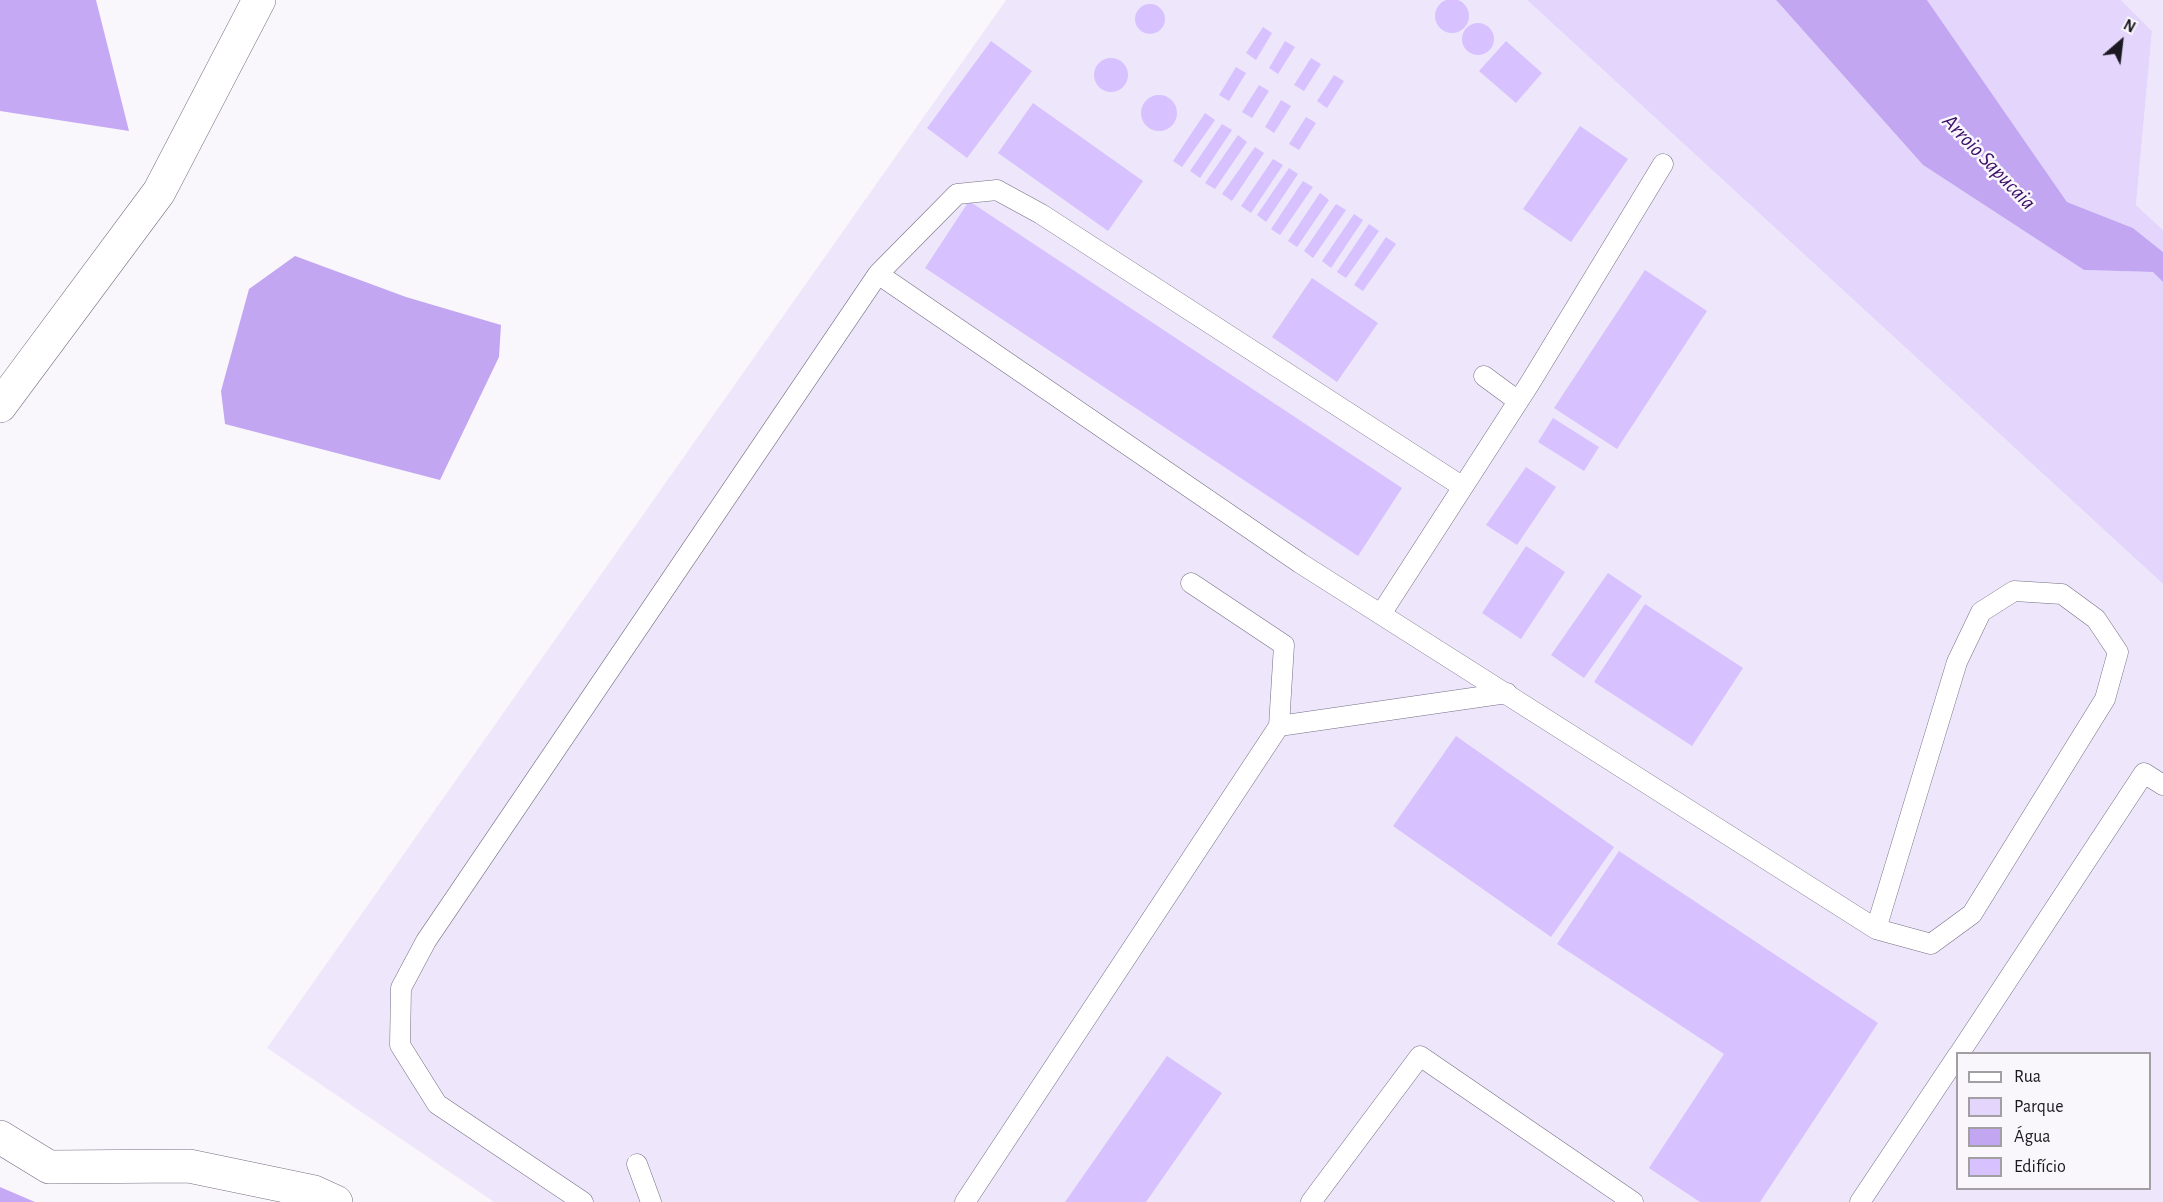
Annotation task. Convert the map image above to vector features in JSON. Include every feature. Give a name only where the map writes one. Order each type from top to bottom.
[{"type":"street","points":[[0,405],[159,192],[259,0]]},
{"type":"street","points":[[0,1137],[49,1167],[189,1166],[314,1192],[336,1202]]},
{"type":"lane","points":[[1381,614],[1518,401],[1663,164]]},
{"type":"lane","points":[[583,1202],[436,1104],[400,1046],[401,988],[433,931],[878,274],[957,194],[997,190],[1041,214],[1463,487]]},
{"type":"lane","points":[[878,274],[1300,564],[1507,693],[1876,929],[1930,944],[1972,914],[2105,699],[2118,652],[2096,619],[2062,594],[2014,591],[1981,612],[1957,662],[1876,929]]},
{"type":"lane","points":[[1485,376],[1518,401]]},
{"type":"lane","points":[[964,1202],[1279,726],[1284,645],[1191,583]]},
{"type":"lane","points":[[1279,726],[1507,693]]},
{"type":"lane","points":[[1959,1052],[2144,773],[2163,785]]},
{"type":"lane","points":[[1311,1202],[1420,1056],[1633,1202]]},
{"type":"lane","points":[[1860,1202],[1956,1057]]},
{"type":"lane","points":[[637,1164],[651,1202]]},
{"type":"shaded area","points":[[0,0],[96,0],[129,131],[0,111]]},
{"type":"shaded area","points":[[1006,0],[1527,0],[2163,584],[2163,1202],[494,1202],[267,1048]]},
{"type":"shaded area","points":[[2121,0],[2163,0],[2163,230],[2136,205],[2152,31]]},
{"type":"shaded area","points":[[0,1187],[35,1202],[0,1202]]},
{"type":"green space","points":[[1527,0],[1776,0],[1923,165],[2084,270],[2154,272],[2163,282],[2163,584]]},
{"type":"green space","points":[[1927,0],[2121,0],[2152,31],[2136,205],[2163,230],[2163,252],[2133,228],[2067,202]]},
{"type":"water","name":"Arroio Sapucaia","points":[[1776,0],[1927,0],[2067,202],[2133,228],[2163,252],[2163,282],[2153,272],[2084,270],[1923,165]]},
{"type":"water","points":[[295,256],[406,297],[501,325],[499,357],[440,480],[225,424],[221,391],[249,289]]},
{"type":"building","points":[[1452,-1],[1464,4],[1469,16],[1464,28],[1452,33],[1440,28],[1435,16],[1440,4]]},
{"type":"building","points":[[1150,4],[1161,8],[1165,19],[1161,30],[1150,34],[1139,30],[1135,19],[1139,8]]},
{"type":"building","points":[[1478,23],[1489,28],[1494,39],[1489,50],[1478,55],[1467,50],[1462,39],[1467,28]]},
{"type":"building","points":[[1263,27],[1272,33],[1256,60],[1246,53]]},
{"type":"building","points":[[991,41],[1032,71],[967,158],[927,128]]},
{"type":"building","points":[[1285,41],[1295,47],[1278,74],[1269,68]]},
{"type":"building","points":[[1506,41],[1542,73],[1516,103],[1479,71]]},
{"type":"building","points":[[1111,58],[1123,63],[1128,75],[1123,87],[1111,92],[1099,87],[1094,75],[1099,63]]},
{"type":"building","points":[[1311,58],[1321,64],[1304,91],[1294,85]]},
{"type":"building","points":[[1236,67],[1246,73],[1229,101],[1219,95]]},
{"type":"building","points":[[1334,75],[1344,81],[1327,108],[1317,101]]},
{"type":"building","points":[[1259,85],[1269,91],[1252,118],[1242,112]]},
{"type":"building","points":[[1159,95],[1172,100],[1177,113],[1172,126],[1159,131],[1146,126],[1141,113],[1146,100]]},
{"type":"building","points":[[1281,100],[1291,106],[1274,133],[1265,127]]},
{"type":"building","points":[[1033,103],[1143,181],[1108,231],[998,153]]},
{"type":"building","points":[[1205,113],[1215,120],[1182,167],[1173,161]]},
{"type":"building","points":[[1306,117],[1316,123],[1299,150],[1289,144]]},
{"type":"building","points":[[1222,124],[1232,130],[1200,178],[1190,171]]},
{"type":"building","points":[[1580,126],[1628,159],[1571,242],[1523,209]]},
{"type":"building","points":[[1238,135],[1247,142],[1215,189],[1205,183]]},
{"type":"building","points":[[1255,147],[1264,153],[1232,201],[1222,194]]},
{"type":"building","points":[[1273,159],[1283,165],[1251,213],[1241,206]]},
{"type":"building","points":[[1289,168],[1298,174],[1266,222],[1257,215]]},
{"type":"building","points":[[1303,181],[1313,187],[1280,235],[1271,229]]},
{"type":"building","points":[[1320,193],[1329,200],[1297,247],[1288,241]]},
{"type":"building","points":[[969,201],[1402,488],[1358,556],[925,268]]},
{"type":"building","points":[[1336,204],[1346,210],[1313,258],[1304,251]]},
{"type":"building","points":[[1354,214],[1363,220],[1331,268],[1322,261]]},
{"type":"building","points":[[1369,224],[1379,231],[1346,278],[1337,272]]},
{"type":"building","points":[[1386,237],[1396,244],[1363,291],[1354,285]]},
{"type":"building","points":[[1645,270],[1707,311],[1617,449],[1554,408]]},
{"type":"building","points":[[1312,278],[1378,323],[1337,382],[1272,337]]},
{"type":"building","points":[[1553,418],[1599,447],[1584,471],[1538,442]]},
{"type":"building","points":[[1526,467],[1556,487],[1517,545],[1486,525]]},
{"type":"building","points":[[1526,546],[1565,572],[1521,639],[1482,613]]},
{"type":"building","points":[[1608,573],[1642,596],[1584,678],[1551,655]]},
{"type":"building","points":[[1645,604],[1743,668],[1692,746],[1594,682]]},
{"type":"building","points":[[1456,736],[1614,847],[1551,937],[1393,826]]},
{"type":"building","points":[[1619,851],[1878,1023],[1760,1202],[1700,1202],[1649,1168],[1724,1054],[1557,944]]},
{"type":"building","points":[[1167,1056],[1222,1093],[1146,1202],[1065,1202]]}]
